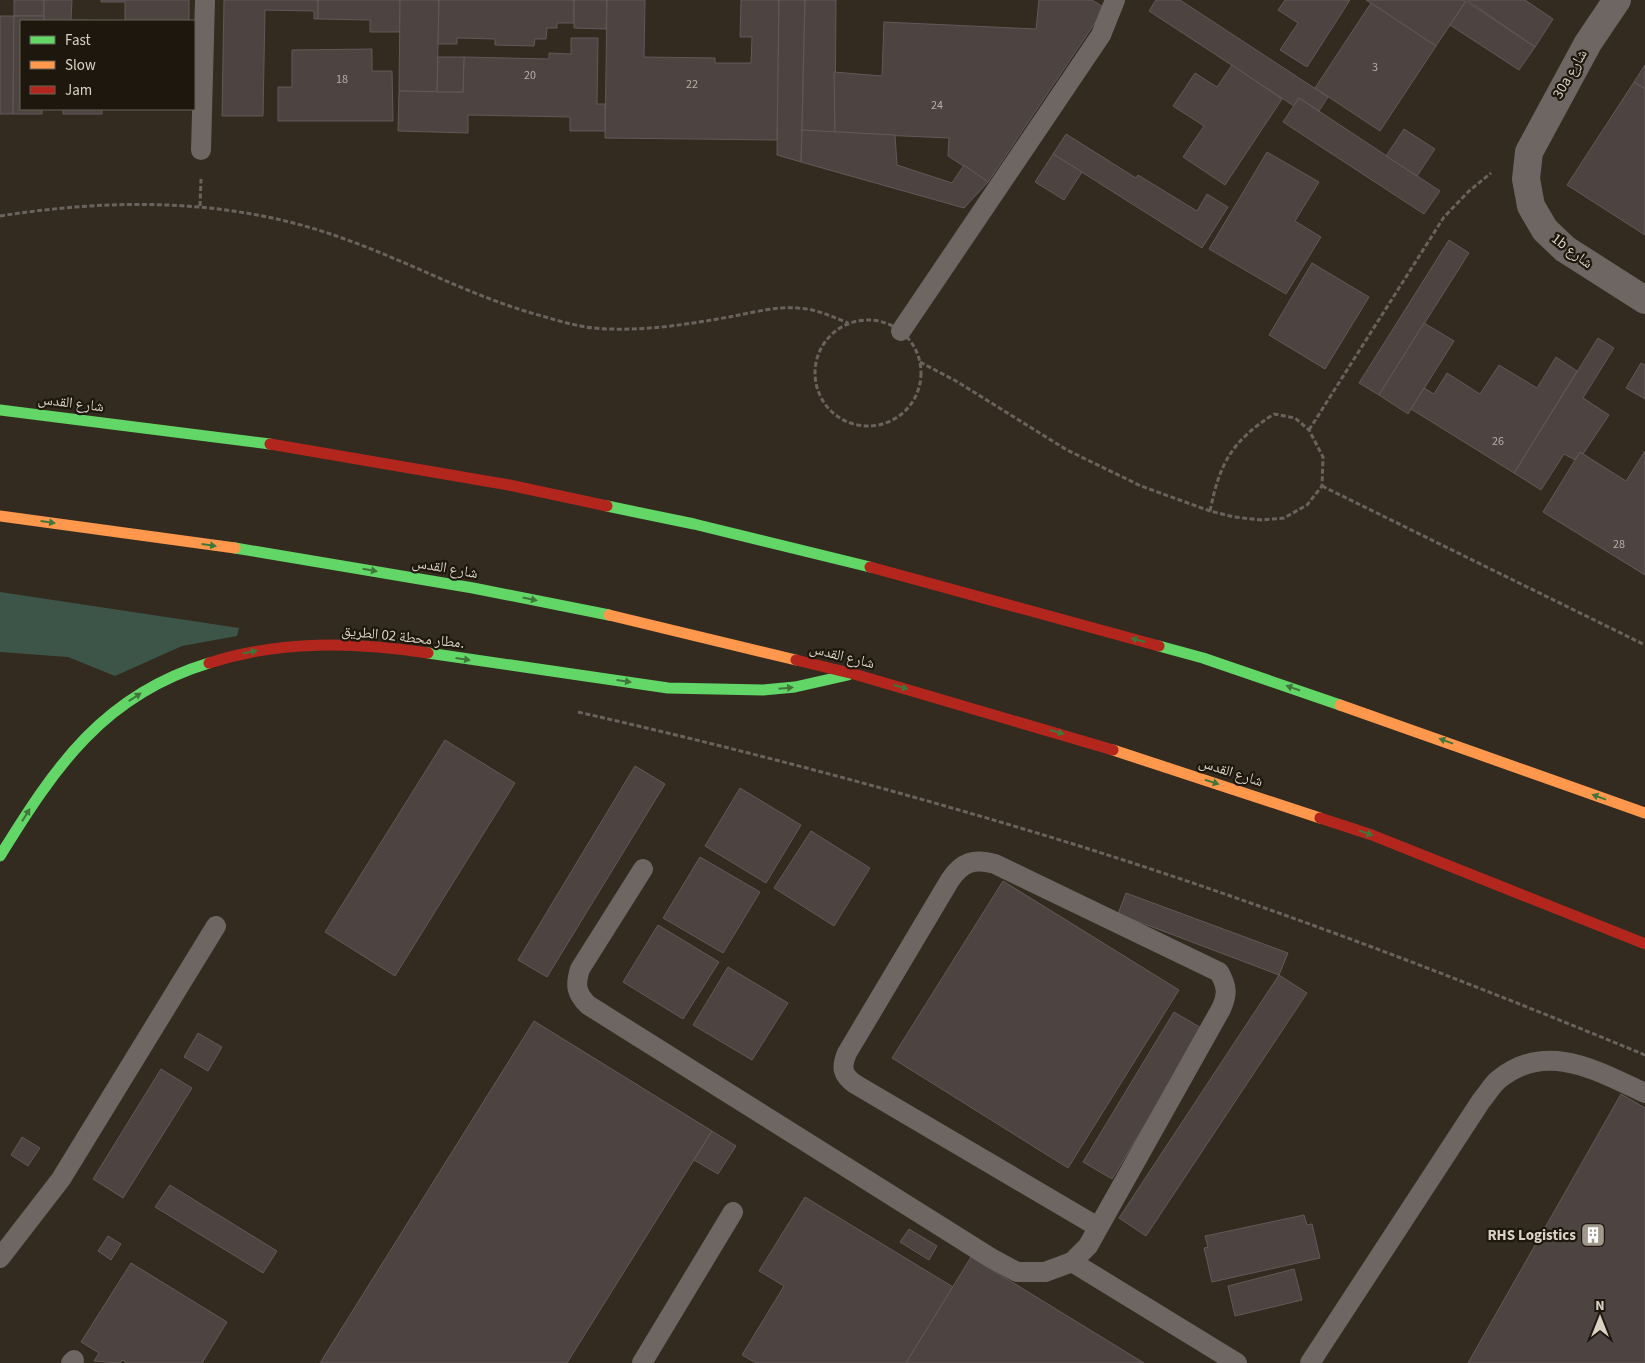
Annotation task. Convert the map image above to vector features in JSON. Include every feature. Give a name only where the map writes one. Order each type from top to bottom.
[{"type":"main road","name":"شارع القدس","points":[[0,410],[284,446],[509,484],[694,524],[913,578],[1203,658],[1439,738],[1645,813]]},
{"type":"main road","name":"شارع القدس","points":[[0,516],[277,554],[473,588],[652,624],[854,674],[1083,740],[1372,835],[1579,916],[1645,944]]},
{"type":"main road","name":"مطار محطة 02 الطريق.","points":[[0,856],[47,781],[73,749],[102,720],[136,696],[172,676],[202,664],[250,651],[291,645],[374,646],[668,688],[711,691],[755,691],[796,687],[854,674]]},
{"type":"street","name":"30a شارع","points":[[1529,152],[1588,43],[1617,0]]},
{"type":"street","name":"1b شارع","points":[[1529,152],[1526,179],[1532,206],[1545,230],[1565,249],[1645,300]]},
{"type":"lane","points":[[201,150],[205,0]]},
{"type":"lane","points":[[901,331],[1100,35],[1115,0]]},
{"type":"lane","points":[[643,869],[580,969],[576,982],[579,996],[588,1005],[1016,1272],[1045,1272],[1072,1262],[1088,1246],[1221,1009],[1226,997],[1226,984],[1219,972],[995,864],[982,860],[969,862],[958,869],[950,880],[847,1053],[842,1064],[845,1077],[1098,1227]]},
{"type":"lane","points":[[1,1256],[62,1179],[216,926]]},
{"type":"lane","points":[[1310,1363],[1481,1101],[1497,1080],[1516,1067],[1545,1060],[1574,1062],[1645,1093]]},
{"type":"lane","points":[[642,1363],[733,1212]]},
{"type":"lane","points":[[1072,1262],[1237,1363]]},
{"type":"path","points":[[1309,430],[1444,217],[1469,191],[1497,169],[1529,152]]},
{"type":"path","points":[[0,216],[58,207],[128,203],[200,206],[270,218],[340,237],[409,264],[456,287],[510,307],[592,328],[633,330],[683,325],[796,307],[818,310],[848,323]]},
{"type":"path","points":[[866,319],[885,323],[901,331],[914,345],[920,362],[921,380],[915,398],[904,412],[888,422],[870,426],[851,423],[835,414],[823,400],[816,383],[815,365],[821,348],[832,333],[848,323],[866,319]]},
{"type":"path","points":[[920,362],[956,381],[1067,450],[1141,486],[1210,511],[1262,520],[1284,518],[1306,505],[1322,486],[1323,457],[1309,430],[1295,418],[1274,414],[1251,429],[1230,452],[1216,481],[1210,511]]},
{"type":"path","points":[[1322,486],[1645,645]]},
{"type":"path","points":[[572,710],[779,760],[1049,836],[1324,929],[1487,991],[1645,1055]]},
{"type":"green space","points":[[0,592],[239,628],[237,636],[182,646],[115,676],[68,657],[0,652]]},
{"type":"building","points":[[14,0],[44,0],[44,16],[14,16]]},
{"type":"building","points":[[44,0],[72,0],[71,20],[44,20]]},
{"type":"building","points":[[101,0],[189,0],[189,20],[125,20],[125,2],[101,2]]},
{"type":"building","points":[[224,0],[318,0],[318,19],[314,19],[314,11],[265,10],[263,116],[222,116]]},
{"type":"building","points":[[318,0],[400,0],[400,32],[370,32],[370,20],[318,19]]},
{"type":"building","points":[[400,0],[439,0],[437,92],[399,91]]},
{"type":"building","points":[[439,0],[574,0],[574,23],[557,23],[557,28],[547,28],[546,39],[535,39],[534,46],[495,45],[495,39],[457,38],[457,44],[438,44]]},
{"type":"building","points":[[574,0],[607,0],[606,29],[574,28]]},
{"type":"building","points":[[607,0],[645,0],[644,57],[715,58],[715,63],[751,63],[752,37],[740,37],[741,0],[779,0],[777,140],[605,138]]},
{"type":"building","points":[[779,0],[805,0],[801,162],[777,155]]},
{"type":"building","points":[[805,0],[836,0],[835,133],[802,130]]},
{"type":"building","points":[[1039,0],[1092,0],[1105,8],[988,182],[948,156],[949,138],[835,133],[834,72],[882,76],[884,22],[1036,29]]},
{"type":"building","points":[[1156,0],[1180,0],[1328,97],[1319,111],[1299,98],[1294,106],[1149,11]]},
{"type":"building","points":[[1285,0],[1350,0],[1307,67],[1280,50],[1298,23],[1278,10]]},
{"type":"building","points":[[1366,0],[1464,0],[1466,1],[1436,46]]},
{"type":"building","points":[[1467,0],[1525,0],[1553,19],[1535,47]]},
{"type":"building","points":[[1466,1],[1535,47],[1519,70],[1450,25]]},
{"type":"building","points":[[1371,3],[1436,46],[1380,131],[1315,88]]},
{"type":"building","points":[[0,16],[14,16],[13,114],[0,114]]},
{"type":"building","points":[[14,16],[44,16],[44,20],[20,20],[20,110],[42,110],[42,114],[13,114]]},
{"type":"building","points":[[571,38],[598,38],[597,104],[605,104],[605,131],[570,131],[570,117],[468,115],[468,133],[398,131],[399,91],[463,92],[464,57],[549,59],[549,53],[571,54]]},
{"type":"building","points":[[372,49],[372,71],[392,71],[393,121],[278,121],[278,87],[292,87],[292,50]]},
{"type":"building","points":[[438,57],[464,57],[463,92],[437,92]]},
{"type":"building","points":[[1232,65],[1282,99],[1225,185],[1183,157],[1204,126],[1173,106],[1195,73],[1217,87]]},
{"type":"building","points":[[1645,65],[1645,89],[1634,82]]},
{"type":"building","points":[[1634,82],[1645,89],[1645,235],[1567,185]]},
{"type":"building","points":[[1299,98],[1440,191],[1424,214],[1283,122]]},
{"type":"building","points":[[63,110],[102,110],[102,114],[63,114]]},
{"type":"building","points":[[1404,129],[1435,149],[1417,176],[1386,156]]},
{"type":"building","points":[[802,130],[895,135],[897,165],[952,183],[964,165],[988,182],[964,208],[801,162]]},
{"type":"building","points":[[1066,134],[1136,178],[1138,175],[1197,211],[1207,194],[1228,207],[1202,248],[1053,154]]},
{"type":"building","points":[[1267,152],[1319,182],[1295,221],[1321,237],[1286,294],[1209,249]]},
{"type":"building","points":[[1053,154],[1082,172],[1064,200],[1035,182]]},
{"type":"building","points":[[1449,240],[1469,253],[1379,395],[1359,383]]},
{"type":"building","points":[[1312,263],[1369,297],[1325,369],[1269,335]]},
{"type":"building","points":[[1424,323],[1454,341],[1408,414],[1379,395]]},
{"type":"building","points":[[1598,338],[1614,348],[1583,398],[1609,415],[1583,454],[1580,452],[1575,460],[1564,454],[1541,490],[1514,473]]},
{"type":"building","points":[[1556,357],[1577,371],[1514,473],[1411,409],[1424,388],[1434,394],[1447,373],[1480,394],[1499,365],[1537,388]]},
{"type":"building","points":[[1641,363],[1645,365],[1645,399],[1626,388]]},
{"type":"building","points":[[1645,451],[1645,575],[1543,512],[1580,452],[1626,481]]},
{"type":"building","points":[[445,740],[515,783],[395,976],[325,932]]},
{"type":"building","points":[[635,766],[665,784],[547,977],[518,960]]},
{"type":"building","points":[[740,788],[801,825],[766,883],[705,846]]},
{"type":"building","points":[[811,831],[870,868],[834,926],[774,888]]},
{"type":"building","points":[[700,857],[760,892],[723,953],[663,918]]},
{"type":"building","points":[[1003,881],[1179,990],[1068,1168],[892,1058]]},
{"type":"building","points":[[1126,893],[1288,953],[1279,975],[1118,914]]},
{"type":"building","points":[[658,925],[719,962],[683,1019],[623,982]]},
{"type":"building","points":[[728,967],[788,1003],[752,1060],[693,1025]]},
{"type":"building","points":[[1279,975],[1307,993],[1146,1236],[1119,1218]]},
{"type":"building","points":[[1174,1012],[1203,1029],[1112,1179],[1083,1162]]},
{"type":"building","points":[[534,1021],[712,1131],[567,1363],[320,1363]]},
{"type":"building","points":[[198,1033],[222,1047],[208,1071],[184,1057]]},
{"type":"building","points":[[161,1069],[192,1088],[123,1198],[93,1179]]},
{"type":"building","name":"RHS Logistics","points":[[1621,1094],[1645,1108],[1645,1363],[1468,1363]]},
{"type":"building","points":[[712,1131],[736,1146],[718,1174],[694,1160]]},
{"type":"building","points":[[22,1137],[40,1148],[28,1166],[11,1155]]},
{"type":"building","points":[[170,1185],[277,1251],[263,1273],[155,1207]]},
{"type":"building","points":[[805,1197],[953,1287],[906,1363],[756,1363],[742,1355],[784,1286],[759,1271]]},
{"type":"building","points":[[1304,1215],[1307,1225],[1312,1224],[1320,1258],[1212,1282],[1204,1248],[1208,1247],[1205,1236]]},
{"type":"building","points":[[909,1229],[937,1246],[929,1260],[900,1242]]},
{"type":"building","points":[[108,1236],[121,1244],[111,1260],[98,1251]]},
{"type":"building","points":[[971,1257],[1144,1363],[906,1363]]},
{"type":"building","points":[[131,1263],[227,1322],[202,1363],[128,1363],[122,1360],[120,1363],[94,1361],[99,1353],[81,1342]]},
{"type":"building","points":[[1294,1269],[1302,1300],[1235,1316],[1228,1286]]},
{"type":"traffic: fast","points":[[0,410],[270,444]]},
{"type":"traffic: fast","points":[[607,506],[694,524],[870,567]]},
{"type":"traffic: fast","points":[[235,548],[473,588],[609,615]]},
{"type":"traffic: fast","points":[[1159,646],[1203,658],[1340,705]]},
{"type":"traffic: fast","points":[[428,653],[668,688],[763,690],[795,687],[848,675]]},
{"type":"traffic: fast","points":[[0,856],[41,793],[62,764],[85,738],[139,694],[172,677],[209,663]]},
{"type":"traffic: slow","points":[[0,516],[235,548]]},
{"type":"traffic: slow","points":[[609,615],[796,660]]},
{"type":"traffic: slow","points":[[1340,705],[1645,813]]},
{"type":"traffic: slow","points":[[1113,750],[1320,818]]},
{"type":"traffic: jam","points":[[270,444],[509,485],[607,506]]},
{"type":"traffic: jam","points":[[870,567],[1159,646]]},
{"type":"traffic: jam","points":[[209,663],[263,650],[318,645],[373,647],[428,653]]},
{"type":"traffic: jam","points":[[796,660],[854,674],[1113,750]]},
{"type":"traffic: jam","points":[[1320,818],[1372,835],[1645,944]]},
{"type":"place","name":"RHS Logistics","points":[[1593,1235]]}]
